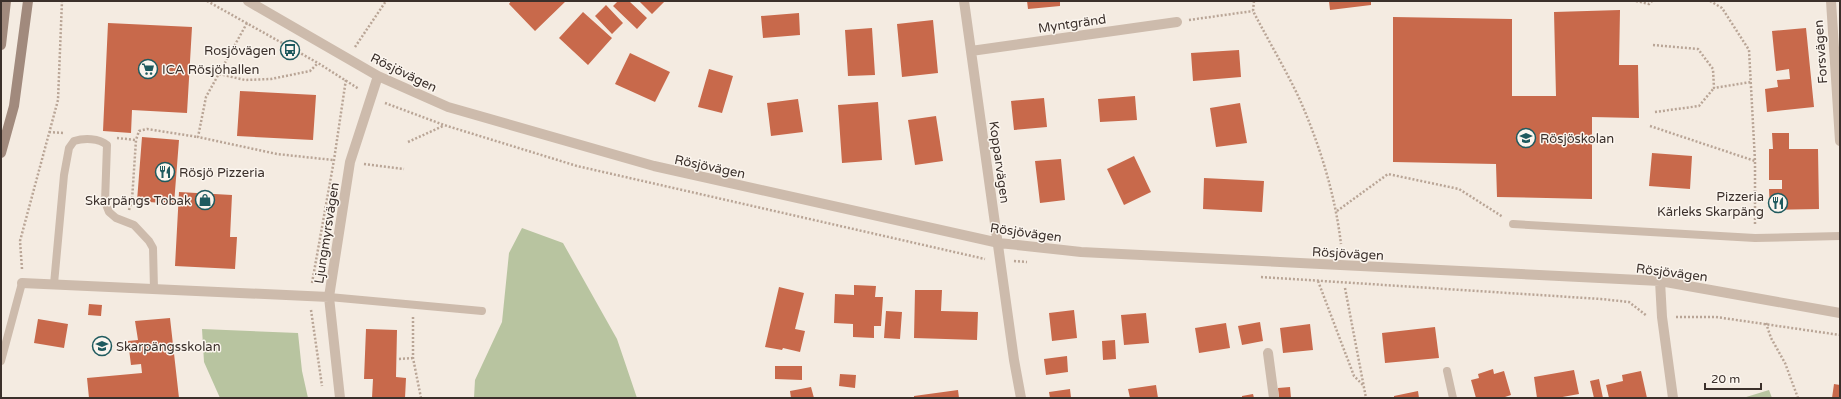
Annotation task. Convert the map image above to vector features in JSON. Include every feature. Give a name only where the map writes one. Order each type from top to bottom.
[{"type":"main road","points":[[1,45],[6,1]]},
{"type":"main road","points":[[1,154],[14,106],[28,1]]},
{"type":"street","name":"Rösjövägen","points":[[248,1],[378,76],[448,107],[654,166],[998,243],[1081,252],[1660,281],[1840,312]]},
{"type":"street","name":"Kopparvägen","points":[[964,1],[1014,360],[1021,398]]},
{"type":"street","name":"Forsvägen","points":[[1828,2],[1838,102],[1840,141]]},
{"type":"street","name":"Myntgränd","points":[[970,51],[1177,22]]},
{"type":"street","name":"Ljungmyrsvägen","points":[[340,398],[330,297],[350,162],[378,76]]},
{"type":"street","points":[[1660,281],[1662,317],[1673,398]]},
{"type":"street","points":[[22,283],[330,297]]},
{"type":"street","points":[[1268,353],[1274,398]]},
{"type":"lane","points":[[54,284],[64,175],[69,148],[74,141],[82,139],[103,141],[108,145],[105,202],[109,212],[116,218],[134,225],[149,241],[153,248],[154,289]]},
{"type":"lane","points":[[1513,224],[1755,238],[1840,236]]},
{"type":"lane","points":[[1,361],[22,283]]},
{"type":"lane","points":[[330,297],[482,311]]},
{"type":"lane","points":[[1447,371],[1453,398]]},
{"type":"path","points":[[22,283],[20,241],[58,100],[62,1]]},
{"type":"path","points":[[208,1],[247,24],[318,62],[356,87]]},
{"type":"path","points":[[354,47],[386,1]]},
{"type":"path","points":[[1254,1],[1253,10],[1299,99],[1321,152],[1337,211],[1341,244]]},
{"type":"path","points":[[1636,1],[1649,4],[1652,1]]},
{"type":"path","points":[[1710,1],[1722,8],[1749,50],[1755,161],[1755,238]]},
{"type":"path","points":[[1177,22],[1253,10]]},
{"type":"path","points":[[198,138],[206,97],[247,24]]},
{"type":"path","points":[[1653,45],[1698,49],[1713,69],[1714,88]]},
{"type":"path","points":[[218,74],[245,80],[271,80],[310,71],[318,62]]},
{"type":"path","points":[[1656,112],[1699,106],[1714,88],[1751,82]]},
{"type":"path","points":[[408,142],[444,125]]},
{"type":"path","points":[[1650,126],[1755,161]]},
{"type":"path","points":[[124,221],[132,200],[136,140],[139,131],[147,129],[277,154],[404,169]]},
{"type":"path","points":[[1337,211],[1388,174],[1459,189],[1513,224]]},
{"type":"path","points":[[1318,281],[1354,376],[1363,385]]},
{"type":"path","points":[[1346,288],[1366,398]]},
{"type":"path","points":[[413,305],[413,358],[421,398]]},
{"type":"path","points":[[1766,323],[1770,338],[1785,363],[1798,398]]},
{"type":"path","points":[[399,359],[413,358]]},
{"type":"green space","points":[[522,228],[563,243],[617,339],[637,398],[474,398],[475,380],[502,322],[509,253]]},
{"type":"green space","points":[[202,329],[298,333],[302,371],[308,398],[220,398],[204,362]]},
{"type":"green space","points":[[1769,390],[1772,398],[1743,398]]},
{"type":"building","points":[[511,1],[566,1],[535,31],[509,4]]},
{"type":"building","points":[[618,1],[629,1],[647,18],[637,29],[613,6]]},
{"type":"building","points":[[639,1],[665,1],[652,14]]},
{"type":"building","points":[[1027,1],[1060,1],[1060,6],[1028,9]]},
{"type":"building","points":[[1329,1],[1371,1],[1371,5],[1330,10]]},
{"type":"building","points":[[606,5],[623,23],[612,34],[595,16]]},
{"type":"building","points":[[1620,10],[1619,65],[1638,65],[1639,118],[1592,117],[1592,199],[1497,197],[1496,164],[1393,162],[1393,17],[1512,19],[1512,96],[1556,96],[1554,12]]},
{"type":"building","points":[[583,12],[612,38],[588,65],[559,38]]},
{"type":"building","points":[[799,13],[800,35],[763,38],[761,16]]},
{"type":"building","points":[[933,20],[938,73],[902,77],[897,24]]},
{"type":"building","name":"ICA Rösjöhallen","points":[[108,23],[192,27],[187,113],[132,110],[131,133],[103,131]]},
{"type":"building","points":[[872,28],[875,75],[848,76],[845,30]]},
{"type":"building","points":[[1806,28],[1814,107],[1767,112],[1765,89],[1778,87],[1777,80],[1790,79],[1789,69],[1776,71],[1772,31]]},
{"type":"building","points":[[1239,50],[1241,77],[1193,81],[1191,53]]},
{"type":"building","points":[[630,53],[670,72],[655,102],[615,84]]},
{"type":"building","points":[[709,69],[733,76],[722,113],[698,107]]},
{"type":"building","points":[[240,91],[316,95],[313,140],[237,136]]},
{"type":"building","points":[[1135,96],[1137,120],[1100,122],[1098,99]]},
{"type":"building","points":[[1044,98],[1047,127],[1014,130],[1011,101]]},
{"type":"building","points":[[798,99],[803,132],[771,136],[767,103]]},
{"type":"building","points":[[878,102],[882,160],[842,163],[838,105]]},
{"type":"building","points":[[1240,103],[1247,143],[1216,147],[1210,108]]},
{"type":"building","points":[[936,116],[943,161],[915,165],[908,120]]},
{"type":"building","points":[[1772,133],[1789,133],[1789,149],[1818,149],[1819,209],[1770,210],[1769,189],[1782,189],[1782,180],[1769,180],[1769,149],[1773,149]]},
{"type":"building","points":[[142,137],[179,140],[174,204],[137,201]]},
{"type":"building","points":[[1652,153],[1692,156],[1690,189],[1649,186]]},
{"type":"building","points":[[1134,156],[1151,192],[1124,205],[1107,169]]},
{"type":"building","points":[[1061,159],[1065,200],[1040,203],[1035,161]]},
{"type":"building","points":[[1204,178],[1264,181],[1262,212],[1203,209]]},
{"type":"building","points":[[179,192],[232,195],[230,237],[237,237],[235,269],[175,266]]},
{"type":"building","points":[[854,285],[876,286],[875,297],[883,297],[881,326],[874,326],[874,338],[853,337],[853,324],[834,323],[835,294],[854,295]]},
{"type":"building","points":[[779,287],[804,293],[795,329],[805,331],[800,352],[783,348],[782,350],[765,347]]},
{"type":"building","points":[[915,290],[942,290],[941,311],[978,312],[977,340],[914,338]]},
{"type":"building","points":[[89,304],[102,305],[101,316],[88,315]]},
{"type":"building","points":[[1074,310],[1077,338],[1052,341],[1049,313]]},
{"type":"building","points":[[886,311],[902,312],[900,339],[884,338]]},
{"type":"building","points":[[1146,313],[1149,343],[1124,345],[1121,315]]},
{"type":"building","points":[[170,318],[179,398],[89,398],[87,378],[142,373],[141,364],[131,365],[128,341],[138,340],[135,321]]},
{"type":"building","points":[[38,319],[68,324],[64,348],[34,343]]},
{"type":"building","points":[[1260,322],[1263,341],[1242,345],[1238,326]]},
{"type":"building","points":[[1226,323],[1230,348],[1199,353],[1195,328]]},
{"type":"building","points":[[1310,324],[1313,350],[1283,353],[1280,328]]},
{"type":"building","points":[[1435,327],[1439,358],[1385,363],[1382,333]]},
{"type":"building","points":[[366,329],[397,330],[396,377],[406,378],[405,398],[372,398],[373,379],[364,379]]},
{"type":"building","points":[[1115,340],[1116,359],[1103,360],[1102,341]]},
{"type":"building","points":[[1067,356],[1068,372],[1046,375],[1044,359]]},
{"type":"building","points":[[775,366],[802,366],[802,380],[775,379]]},
{"type":"building","points":[[1493,369],[1494,374],[1504,371],[1511,395],[1502,398],[1476,398],[1471,380],[1479,378],[1478,374]]},
{"type":"building","points":[[1574,370],[1579,394],[1557,398],[1537,398],[1534,377]]},
{"type":"building","points":[[1641,371],[1647,398],[1609,398],[1606,385],[1623,381],[1622,375]]},
{"type":"building","points":[[840,374],[856,375],[855,388],[839,386]]},
{"type":"building","points":[[1599,379],[1603,398],[1594,398],[1590,381]]},
{"type":"building","points":[[1834,384],[1840,385],[1840,398],[1832,398]]},
{"type":"building","points":[[1156,385],[1158,398],[1130,398],[1128,389]]},
{"type":"building","points":[[811,387],[814,398],[791,398],[790,391]]},
{"type":"building","points":[[1290,387],[1291,398],[1279,398],[1278,388]]},
{"type":"building","points":[[1070,389],[1071,398],[1050,398],[1049,392]]},
{"type":"building","points":[[958,390],[959,398],[914,398],[914,396]]},
{"type":"building","points":[[1418,391],[1419,398],[1394,398],[1394,396]]},
{"type":"building","points":[[1253,394],[1254,398],[1242,398],[1242,396]]},
{"type":"place","name":"Rosjövägen","points":[[290,50]]},
{"type":"place","name":"ICA Rösjöhallen","points":[[148,69]]},
{"type":"place","name":"Rösjöskolan","points":[[1526,138]]},
{"type":"place","name":"Rösjö Pizzeria","points":[[165,172]]},
{"type":"place","name":"Skarpängs Tobak","points":[[205,200]]},
{"type":"place","name":"Pizzeria Kärleks Skarpäng","points":[[1778,203]]},
{"type":"place","name":"Skarpängsskolan","points":[[102,346]]}]
